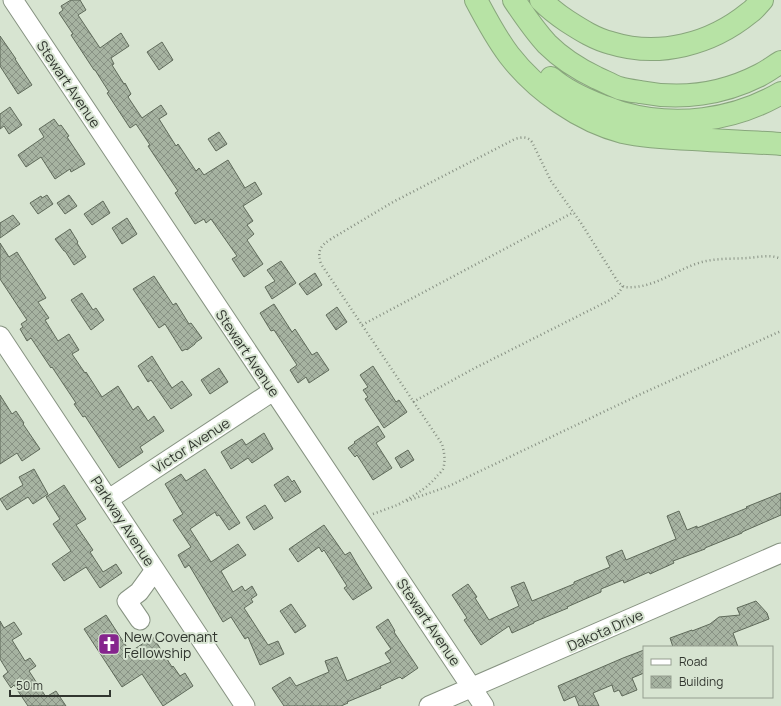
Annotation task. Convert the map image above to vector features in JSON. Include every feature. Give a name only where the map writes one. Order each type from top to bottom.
[{"type":"highway","points":[[476,0],[497,38],[509,56],[523,71],[536,84],[553,97],[571,110],[588,119],[606,127],[645,136],[781,144]]},
{"type":"highway","points":[[485,0],[505,30],[521,49],[536,66],[554,81],[593,102],[622,113],[644,118],[666,120],[700,120],[744,110],[781,93]]},
{"type":"highway","points":[[514,0],[530,24],[558,54],[572,65],[619,88],[654,95],[674,96],[703,94],[739,84],[762,74],[778,64]]},
{"type":"highway","points":[[541,0],[573,25],[594,37],[624,46],[652,49],[689,44],[709,38],[728,28],[750,13],[762,0]]},
{"type":"street","name":"Stewart Avenue","points":[[13,0],[484,706]]},
{"type":"street","name":"Parkway Avenue","points":[[0,336],[245,706]]},
{"type":"street","name":"Victor Avenue","points":[[109,499],[273,390]]},
{"type":"street","name":"Dakota Drive","points":[[429,706],[781,553]]},
{"type":"street","points":[[140,620],[127,601],[139,592],[155,570]]},
{"type":"path","points":[[399,504],[427,487],[443,469],[445,456],[442,444],[323,267],[320,260],[319,251],[327,241],[393,202],[515,139],[527,137],[532,142],[551,181],[574,212],[618,282],[623,286],[626,287],[654,283],[708,261],[763,256],[781,259]]},
{"type":"path","points":[[362,325],[574,212]]},
{"type":"path","points":[[414,402],[473,368],[610,300],[618,294],[623,286]]},
{"type":"path","points":[[360,520],[449,486],[643,393],[781,331]]},
{"type":"building","points":[[71,0],[80,0],[86,10],[78,15],[100,48],[121,33],[129,46],[111,58],[114,64],[112,65],[124,84],[125,83],[131,94],[128,97],[142,118],[161,105],[167,114],[159,119],[176,146],[178,144],[196,171],[199,168],[204,175],[228,160],[245,188],[255,182],[262,194],[243,206],[253,221],[247,225],[254,234],[247,240],[263,264],[244,277],[232,259],[237,256],[211,219],[206,223],[204,219],[195,224],[175,193],[178,191],[148,146],[150,145],[136,124],[130,128],[107,93],[109,92],[71,35],[73,34],[59,13],[63,10],[61,6]]},
{"type":"building","points":[[0,36],[32,85],[18,94],[0,66]]},
{"type":"building","points":[[162,42],[173,60],[159,70],[147,52]]},
{"type":"building","points":[[10,107],[22,125],[9,134],[4,126],[0,129],[0,114]]},
{"type":"building","points":[[54,119],[59,126],[61,125],[69,136],[67,137],[85,164],[71,172],[70,169],[55,179],[41,157],[26,167],[18,155],[44,137],[39,129]]},
{"type":"building","points":[[219,132],[227,144],[216,151],[208,139]]},
{"type":"building","points":[[47,195],[53,204],[38,214],[30,203],[41,196],[42,198]]},
{"type":"building","points":[[69,195],[77,206],[65,214],[57,203]]},
{"type":"building","points":[[103,201],[110,213],[92,225],[84,214]]},
{"type":"building","points":[[13,215],[20,224],[0,238],[0,223]]},
{"type":"building","points":[[127,218],[137,234],[122,244],[112,228]]},
{"type":"building","points":[[70,229],[86,257],[74,265],[55,239]]},
{"type":"building","points":[[0,243],[9,257],[17,252],[46,298],[38,302],[49,318],[45,320],[58,341],[69,334],[79,350],[72,354],[102,397],[118,386],[133,410],[138,406],[148,421],[154,416],[164,431],[140,447],[143,452],[119,468],[85,416],[83,417],[74,404],[76,403],[52,367],[51,368],[31,338],[27,341],[20,329],[23,327],[21,324],[27,320],[0,279]]},
{"type":"building","points":[[281,261],[296,283],[272,299],[265,287],[275,281],[267,270]]},
{"type":"building","points":[[315,273],[322,285],[307,295],[299,284]]},
{"type":"building","points":[[154,276],[173,305],[176,303],[189,324],[191,323],[202,338],[187,350],[182,351],[165,324],[159,328],[133,289]]},
{"type":"building","points":[[82,293],[93,310],[96,308],[104,320],[91,330],[71,300]]},
{"type":"building","points":[[274,304],[292,332],[295,329],[312,355],[317,352],[329,370],[309,383],[306,377],[298,383],[290,370],[297,365],[274,330],[271,331],[260,313]]},
{"type":"building","points":[[337,307],[347,322],[336,330],[326,315]]},
{"type":"building","points":[[152,356],[172,388],[182,381],[192,395],[171,409],[151,380],[148,382],[138,366]]},
{"type":"building","points":[[373,366],[396,402],[399,400],[407,412],[384,428],[365,399],[368,397],[363,390],[368,387],[360,375]]},
{"type":"building","points":[[219,368],[228,382],[210,394],[201,380]]},
{"type":"building","points":[[0,395],[12,414],[16,411],[40,449],[22,461],[17,453],[0,464]]},
{"type":"building","points":[[378,426],[385,437],[376,443],[392,468],[373,480],[357,455],[355,457],[348,448],[355,443],[354,442]]},
{"type":"building","points":[[264,433],[273,449],[252,463],[248,458],[231,469],[221,452],[242,439],[246,445]]},
{"type":"building","points":[[408,450],[414,460],[401,468],[395,458]]},
{"type":"building","points":[[34,469],[48,494],[33,504],[28,497],[7,510],[0,499],[23,485],[19,477]]},
{"type":"building","points":[[205,469],[240,523],[229,530],[219,515],[217,516],[215,512],[190,529],[211,562],[238,544],[246,555],[221,571],[233,592],[242,586],[245,591],[252,586],[257,595],[251,599],[253,602],[244,608],[268,645],[278,641],[284,654],[260,665],[248,637],[245,639],[231,617],[223,622],[189,565],[185,568],[178,555],[191,547],[173,520],[183,514],[165,484],[181,474],[186,481]]},
{"type":"building","points":[[288,476],[292,482],[294,480],[301,492],[285,502],[274,485]]},
{"type":"building","points":[[64,485],[86,519],[76,525],[93,550],[90,552],[103,572],[116,564],[122,573],[100,588],[86,567],[64,581],[52,564],[71,551],[53,524],[60,519],[46,497]]},
{"type":"building","points":[[781,493],[781,515],[705,549],[673,561],[674,563],[650,574],[649,572],[624,583],[623,580],[601,589],[601,592],[512,633],[509,626],[481,645],[464,620],[467,618],[452,595],[468,584],[477,597],[475,598],[489,620],[519,606],[511,587],[524,582],[532,601],[610,567],[606,557],[622,550],[626,560],[676,539],[667,516],[679,511],[687,530],[697,526],[697,528]]},
{"type":"building","points":[[265,505],[273,518],[254,530],[246,517]]},
{"type":"building","points":[[324,525],[345,555],[350,552],[372,588],[353,600],[344,588],[347,586],[324,550],[322,552],[319,547],[298,562],[289,549]]},
{"type":"building","points":[[756,601],[767,613],[769,619],[733,633],[738,646],[673,646],[670,638],[710,624],[719,617],[740,615],[737,608]]},
{"type":"building","points":[[291,604],[306,626],[295,633],[280,611]]},
{"type":"building","name":"New Covenant Fellowship","points":[[106,615],[130,652],[153,637],[172,667],[173,666],[180,676],[185,673],[193,686],[163,706],[142,674],[122,687],[84,629]]},
{"type":"building","points":[[388,619],[395,631],[394,632],[418,668],[402,679],[400,677],[380,686],[381,688],[341,706],[284,706],[272,688],[290,677],[296,686],[329,672],[325,661],[337,657],[347,681],[391,662],[385,653],[391,649],[376,627]]},
{"type":"building","points":[[0,621],[4,628],[14,622],[22,634],[12,640],[25,661],[30,658],[36,666],[29,671],[46,697],[56,691],[66,706],[28,706],[14,685],[11,688],[3,676],[8,672],[0,659]]},
{"type":"building","points":[[643,650],[643,673],[632,678],[637,690],[622,696],[619,690],[614,692],[612,685],[593,693],[599,706],[579,706],[575,696],[564,701],[558,686]]},
{"type":"place","name":"New Covenant Fellowship","points":[[109,644]]}]
